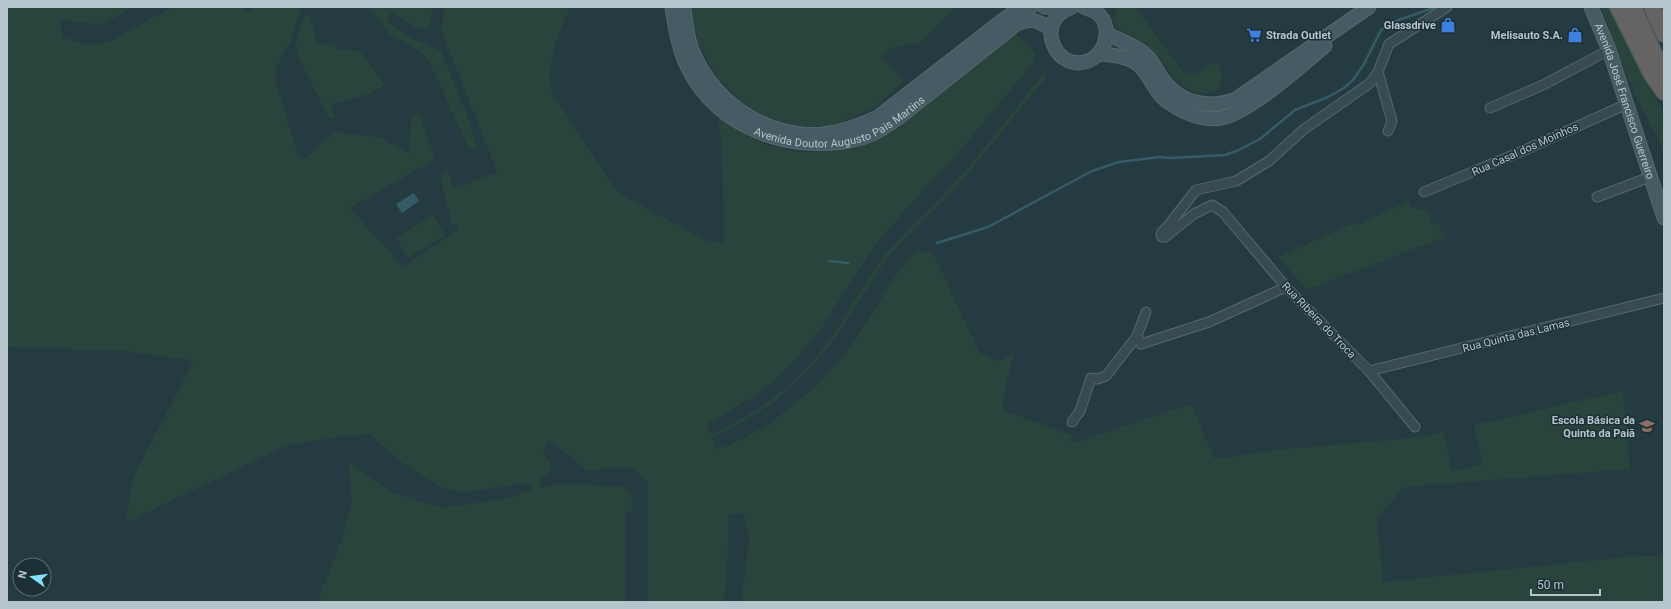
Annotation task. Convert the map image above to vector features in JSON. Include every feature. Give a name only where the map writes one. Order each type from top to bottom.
[{"type":"highway","points":[[1618,7],[1651,73],[1664,92]]},
{"type":"highway","points":[[1633,7],[1664,76]]},
{"type":"highway","points":[[1652,7],[1664,34]]},
{"type":"main road","name":"Avenida Doutor Augusto Pais Martins","points":[[672,7],[675,29],[687,66],[700,86],[718,107],[751,129],[796,143],[818,144],[842,142],[856,139],[882,129],[901,116],[1015,25],[1032,19],[1051,29]]},
{"type":"main road","name":"Avenida Doutor Augusto Pais Martins","points":[[684,7],[689,41],[697,60],[709,80],[723,96],[752,118],[766,124],[797,133],[822,134],[862,124],[878,117],[1014,12],[1031,7]]},
{"type":"main road","points":[[1044,7],[1070,8]]},
{"type":"main road","points":[[1070,8],[1060,13],[1054,20],[1051,29],[1053,45],[1061,56],[1067,60],[1084,62],[1099,54],[1103,47],[1106,33],[1103,13],[1084,7]]},
{"type":"main road","points":[[1099,54],[1124,57],[1141,66],[1163,98],[1177,108],[1191,114],[1208,118],[1221,118],[1235,114],[1265,94],[1324,47],[1350,22],[1370,7]]},
{"type":"main road","name":"Avenida José Francisco Guerreiro","points":[[1591,7],[1609,50],[1664,218]]},
{"type":"main road","points":[[1106,33],[1149,58],[1163,81],[1183,97],[1198,103],[1218,105],[1236,99],[1334,30],[1350,22]]},
{"type":"street","points":[[1388,131],[1392,121],[1378,72],[1389,44],[1447,7]]},
{"type":"street","points":[[1490,108],[1543,85],[1609,50]]},
{"type":"street","name":"Rua Ribeira do Troca","points":[[1378,72],[1370,83],[1303,130],[1269,162],[1236,181],[1196,190],[1161,235],[1162,237],[1165,237],[1194,214],[1212,205],[1223,212],[1286,286],[1369,372],[1416,427]]},
{"type":"street","name":"Rua Casal dos Moinhos","points":[[1424,192],[1520,152],[1627,104]]},
{"type":"street","points":[[1597,197],[1650,177]]},
{"type":"street","points":[[1138,336],[1141,344],[1209,322],[1286,286]]},
{"type":"street","name":"Rua Quinta das Lamas","points":[[1369,372],[1664,298]]},
{"type":"street","points":[[1072,422],[1080,411],[1091,378],[1097,380],[1106,376],[1138,336],[1146,312]]},
{"type":"green space","points":[[7,7],[134,7],[101,25],[59,19],[63,37],[83,44],[107,43],[172,7],[242,7],[245,13],[254,7],[301,7],[291,42],[277,65],[275,80],[298,155],[306,158],[333,132],[378,137],[410,153],[411,115],[420,114],[435,158],[350,208],[403,267],[458,230],[458,224],[452,226],[440,175],[448,171],[454,189],[497,172],[442,32],[444,7],[570,7],[556,41],[549,72],[552,92],[617,192],[707,241],[724,244],[722,145],[718,117],[754,139],[772,146],[810,152],[829,151],[849,147],[870,141],[1016,33],[1036,53],[1032,64],[956,156],[931,181],[876,244],[821,329],[792,364],[758,394],[707,424],[711,434],[745,417],[777,395],[806,369],[830,339],[876,267],[894,244],[970,164],[1043,74],[1047,76],[964,179],[906,237],[885,261],[836,338],[808,371],[770,405],[732,428],[712,437],[717,449],[730,445],[771,423],[816,386],[848,351],[898,272],[916,251],[933,252],[979,352],[998,361],[1014,353],[1002,402],[1006,411],[1071,435],[1071,444],[1191,404],[1215,459],[1275,450],[1410,438],[1443,432],[1452,471],[1483,464],[1474,425],[1623,391],[1630,469],[1404,487],[1377,518],[1383,582],[1634,556],[1664,556],[1664,602],[741,602],[749,541],[744,514],[729,514],[727,576],[724,602],[648,602],[648,482],[631,467],[587,470],[549,440],[543,451],[552,465],[550,473],[539,478],[541,488],[564,483],[623,487],[631,494],[633,508],[625,516],[625,602],[317,602],[342,539],[352,501],[348,461],[392,492],[441,508],[510,498],[532,489],[530,483],[460,493],[436,485],[401,462],[369,434],[337,437],[286,446],[125,523],[133,478],[193,361],[124,351],[7,347]]},
{"type":"green space","points":[[369,7],[434,7],[428,29],[413,27],[392,11],[387,20],[398,30],[441,51],[466,112],[478,150],[468,147],[428,59],[418,50],[389,34]]},
{"type":"green space","points":[[693,7],[955,7],[922,42],[892,48],[880,56],[904,81],[875,108],[833,126],[791,126],[757,112],[740,100],[716,76],[699,44],[692,23]]},
{"type":"green space","points":[[1116,7],[1137,7],[1136,8],[1185,75],[1190,71],[1194,76],[1216,61],[1221,71],[1222,78],[1219,88],[1206,94],[1195,92],[1187,88],[1175,77],[1147,45],[1124,33],[1116,26]]},
{"type":"green space","points":[[1601,7],[1611,7],[1622,34],[1664,114],[1664,151],[1619,59]]},
{"type":"green space","points":[[305,15],[310,15],[317,44],[334,43],[337,50],[360,51],[385,85],[369,94],[332,104],[335,118],[330,119],[297,56],[296,42]]},
{"type":"green space","points":[[1408,201],[1412,208],[1416,207],[1418,211],[1426,209],[1432,225],[1438,223],[1445,237],[1307,290],[1278,257],[1356,222],[1358,225]]},
{"type":"green space","points":[[433,215],[445,235],[408,258],[396,238]]},
{"type":"water","points":[[414,193],[419,201],[402,213],[396,204]]},
{"type":"waterway","points":[[937,243],[988,227],[1092,171],[1119,162],[1160,157],[1170,158],[1225,155],[1239,150],[1260,139],[1295,110],[1328,97],[1344,88],[1353,80],[1364,64],[1381,30],[1393,22],[1436,7]]},
{"type":"waterway","points":[[829,261],[848,263]]},
{"type":"place","name":"Glassdrive","points":[[1448,25]]},
{"type":"place","name":"Strada Outlet","points":[[1254,35]]},
{"type":"place","name":"Melisauto S.A.","points":[[1575,35]]},
{"type":"place","name":"Escola Básica da Quinta da Paiã","points":[[1647,426]]}]
